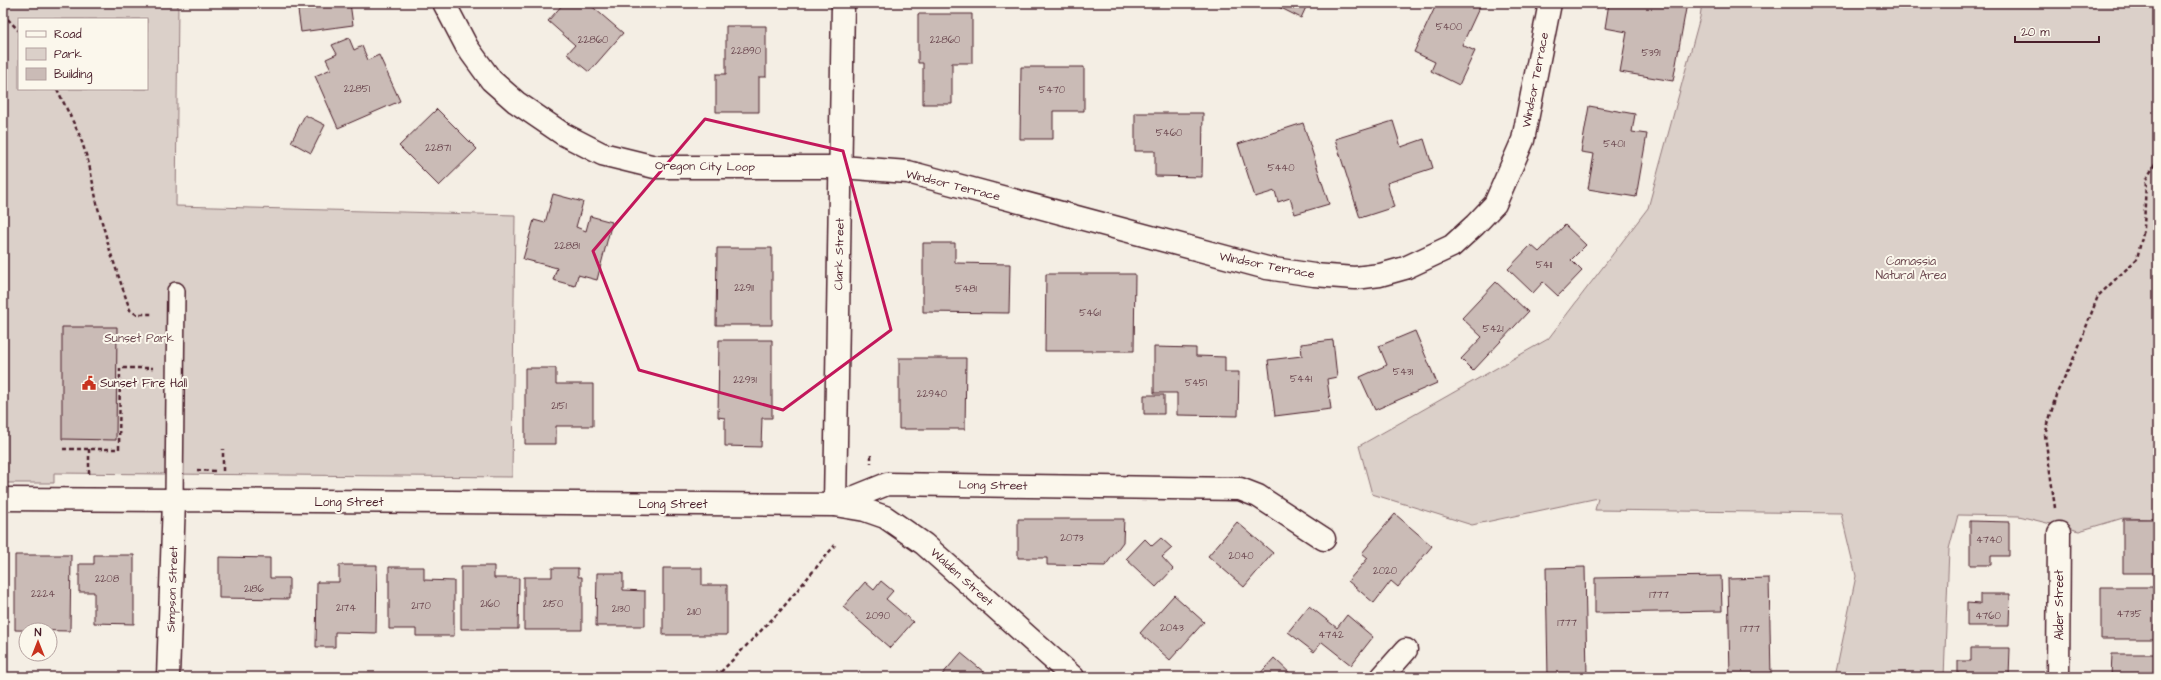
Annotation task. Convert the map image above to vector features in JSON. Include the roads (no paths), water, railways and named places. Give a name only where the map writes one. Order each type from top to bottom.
[{"type":"street","name":"Oregon City Loop","points":[[444,3],[467,47],[491,80],[516,102],[563,134],[602,154],[656,167],[841,167]]},
{"type":"street","name":"Clark Street","points":[[835,505],[843,3]]},
{"type":"street","name":"Windsor Terrace","points":[[841,167],[908,172],[1267,268],[1314,276],[1355,278],[1380,276],[1405,268],[1452,246],[1476,225],[1495,204],[1524,140],[1550,3]]},
{"type":"street","name":"Long Street","points":[[3,498],[835,505],[887,484],[1240,489],[1258,496],[1324,539]]},
{"type":"street","name":"Simpson Street","points":[[168,677],[174,500]]},
{"type":"street","name":"Walden Street","points":[[835,505],[865,510],[885,517],[924,544],[1073,677]]},
{"type":"street","name":"Alder Street","points":[[2058,677],[2059,533]]},
{"type":"street","points":[[1382,677],[1406,650]]},
{"type":"lane","points":[[174,500],[176,291]]},
{"type":"place","name":"Sunset Fire Hall","points":[[89,383]]},
{"type":"park label","name":"Camassia Natural Area","points":[[1911,268]]},
{"type":"park label","name":"Sunset Park","points":[[139,338]]}]
